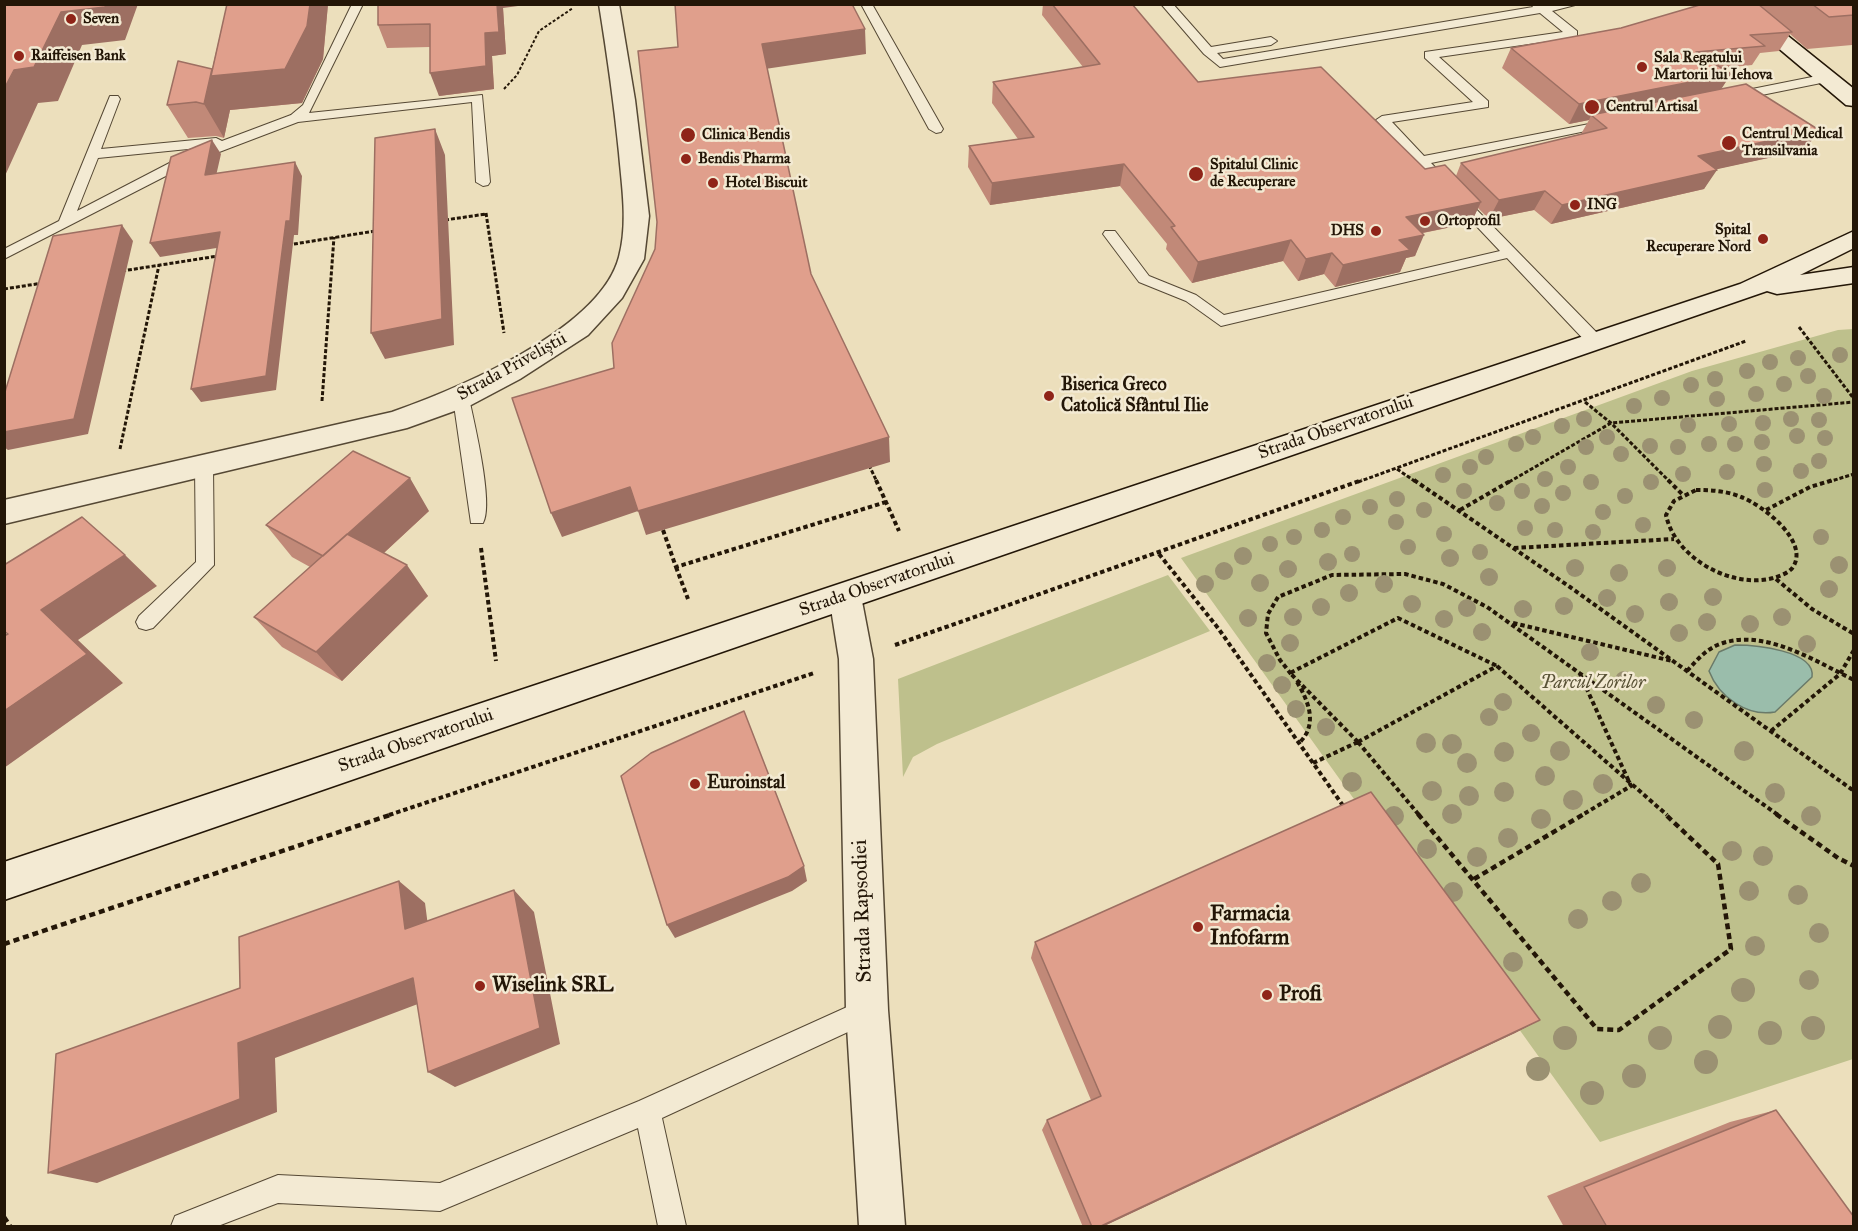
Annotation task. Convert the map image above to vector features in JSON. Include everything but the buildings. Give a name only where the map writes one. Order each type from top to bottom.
[{"type":"street","name":"Strada Priveliștii","points":[[4,512],[397,421],[461,398],[510,372],[579,329],[613,292],[631,259],[637,216],[624,100],[609,4]]},
{"type":"street","points":[[1735,4],[1854,100]]},
{"type":"street","name":"Strada Observatorului","points":[[4,880],[1749,290],[1854,238]]},
{"type":"street","name":"Strada Observatorului","points":[[1749,290],[1852,277]]},
{"type":"street","name":"Strada Rapsodiei","points":[[845,596],[856,659],[867,1010],[882,1227]]},
{"type":"lane","points":[[297,118],[308,107],[358,4]]},
{"type":"lane","points":[[866,4],[936,129]]},
{"type":"lane","points":[[1166,4],[1220,63],[1539,7],[1574,4]]},
{"type":"lane","points":[[1346,29],[1499,4]]},
{"type":"lane","points":[[1539,7],[1573,34],[1429,55],[1483,104],[1382,120],[1595,341]]},
{"type":"lane","points":[[1416,18],[1428,28]]},
{"type":"lane","points":[[1208,51],[1287,38]]},
{"type":"lane","points":[[1723,99],[1827,78]]},
{"type":"lane","points":[[4,255],[188,159],[297,118],[478,98],[483,182]]},
{"type":"lane","points":[[65,223],[114,99]]},
{"type":"lane","points":[[1421,160],[1620,120]]},
{"type":"lane","points":[[93,153],[242,139]]},
{"type":"lane","points":[[1110,234],[1144,279],[1191,298],[1221,321],[1511,253]]},
{"type":"lane","points":[[461,398],[477,493],[477,518]]},
{"type":"lane","points":[[146,622],[205,565],[204,466]]},
{"type":"lane","points":[[185,1227],[278,1189],[440,1197],[648,1111],[867,1010]]},
{"type":"lane","points":[[648,1111],[672,1227]]},
{"type":"path","points":[[478,98],[503,90],[518,75],[539,31],[551,20],[579,5]]},
{"type":"path","points":[[483,182],[510,372]]},
{"type":"path","points":[[439,221],[486,214]]},
{"type":"path","points":[[288,245],[381,230]]},
{"type":"path","points":[[319,439],[334,237]]},
{"type":"path","points":[[115,272],[229,254]]},
{"type":"path","points":[[111,487],[159,265]]},
{"type":"path","points":[[4,289],[49,282]]},
{"type":"path","points":[[1799,327],[1854,401]]},
{"type":"path","points":[[4,944],[856,659],[1159,554],[1584,402],[1746,341]]},
{"type":"path","points":[[1460,510],[1611,423],[1854,401]]},
{"type":"path","points":[[1584,402],[1611,423],[1682,494]]},
{"type":"path","points":[[865,457],[899,531]]},
{"type":"path","points":[[1397,468],[1675,662],[1854,792]]},
{"type":"path","points":[[1766,510],[1810,487],[1854,474]]},
{"type":"path","points":[[1712,490],[1749,500],[1766,510],[1791,536],[1796,550],[1795,562],[1789,572],[1776,579],[1760,582],[1720,574],[1702,565],[1674,539],[1667,525],[1666,512],[1671,501],[1682,494],[1712,490]]},
{"type":"path","points":[[676,567],[886,502]]},
{"type":"path","points":[[477,518],[496,661]]},
{"type":"path","points":[[663,530],[688,598]]},
{"type":"path","points":[[1513,548],[1674,539]]},
{"type":"path","points":[[1159,554],[1218,628],[1349,815]]},
{"type":"path","points":[[1299,743],[1308,735],[1311,717],[1305,694],[1280,660],[1266,633],[1268,614],[1278,597],[1332,576],[1405,574],[1443,584],[1487,607],[1838,858],[1854,866]]},
{"type":"path","points":[[1776,579],[1812,609],[1854,634]]},
{"type":"path","points":[[1398,618],[1497,666],[1679,826],[1718,864],[1731,950],[1619,1030],[1598,1029],[1358,742],[1290,673],[1398,618]]},
{"type":"path","points":[[1509,622],[1675,662]]},
{"type":"path","points":[[1687,671],[1698,653],[1731,639],[1765,640],[1854,680]]},
{"type":"path","points":[[1771,731],[1840,674],[1854,650]]},
{"type":"path","points":[[1313,763],[1358,742],[1497,666]]},
{"type":"path","points":[[1579,672],[1631,786]]},
{"type":"path","points":[[1474,879],[1631,786]]},
{"type":"path","points":[[4,1217],[10,1227]]},
{"type":"green space","name":"Parcul Zorilor","points":[[1853,329],[1853,1059],[1600,1142],[1181,558],[1692,371],[1838,330]]},
{"type":"green space","points":[[1168,575],[1210,631],[937,744],[913,757],[903,777],[898,679]]},
{"type":"shaded area","points":[[1735,645],[1768,648],[1794,655],[1811,668],[1812,677],[1775,712],[1765,713],[1744,708],[1727,697],[1709,671],[1719,652]]},
{"type":"place","name":"Seven","points":[[71,19]]},
{"type":"place","name":"Raiffeisen Bank","points":[[19,56]]},
{"type":"place","name":"Sala Regatului Martorii lui Iehova","points":[[1642,67]]},
{"type":"place","name":"Centrul Artisal","points":[[1592,107]]},
{"type":"place","name":"Clinica Bendis","points":[[688,135]]},
{"type":"place","name":"Centrul Medical Transilvania","points":[[1729,143]]},
{"type":"place","name":"Bendis Pharma","points":[[686,159]]},
{"type":"place","name":"Spitalul Clinic de Recuperare","points":[[1196,174]]},
{"type":"place","name":"Hotel Biscuit","points":[[713,183]]},
{"type":"place","name":"ING","points":[[1575,205]]},
{"type":"place","name":"Ortoprofil","points":[[1425,221]]},
{"type":"place","name":"DHS","points":[[1376,231]]},
{"type":"place","name":"Spital Recuperare Nord","points":[[1763,239]]},
{"type":"place","name":"Biserica Greco Catolică Sfântul Ilie","points":[[1049,396]]},
{"type":"place","name":"Euroinstal","points":[[695,784]]},
{"type":"place","name":"Farmacia Infofarm","points":[[1198,927]]},
{"type":"place","name":"Wiselink SRL","points":[[480,986]]},
{"type":"place","name":"Profi","points":[[1267,995]]}]
